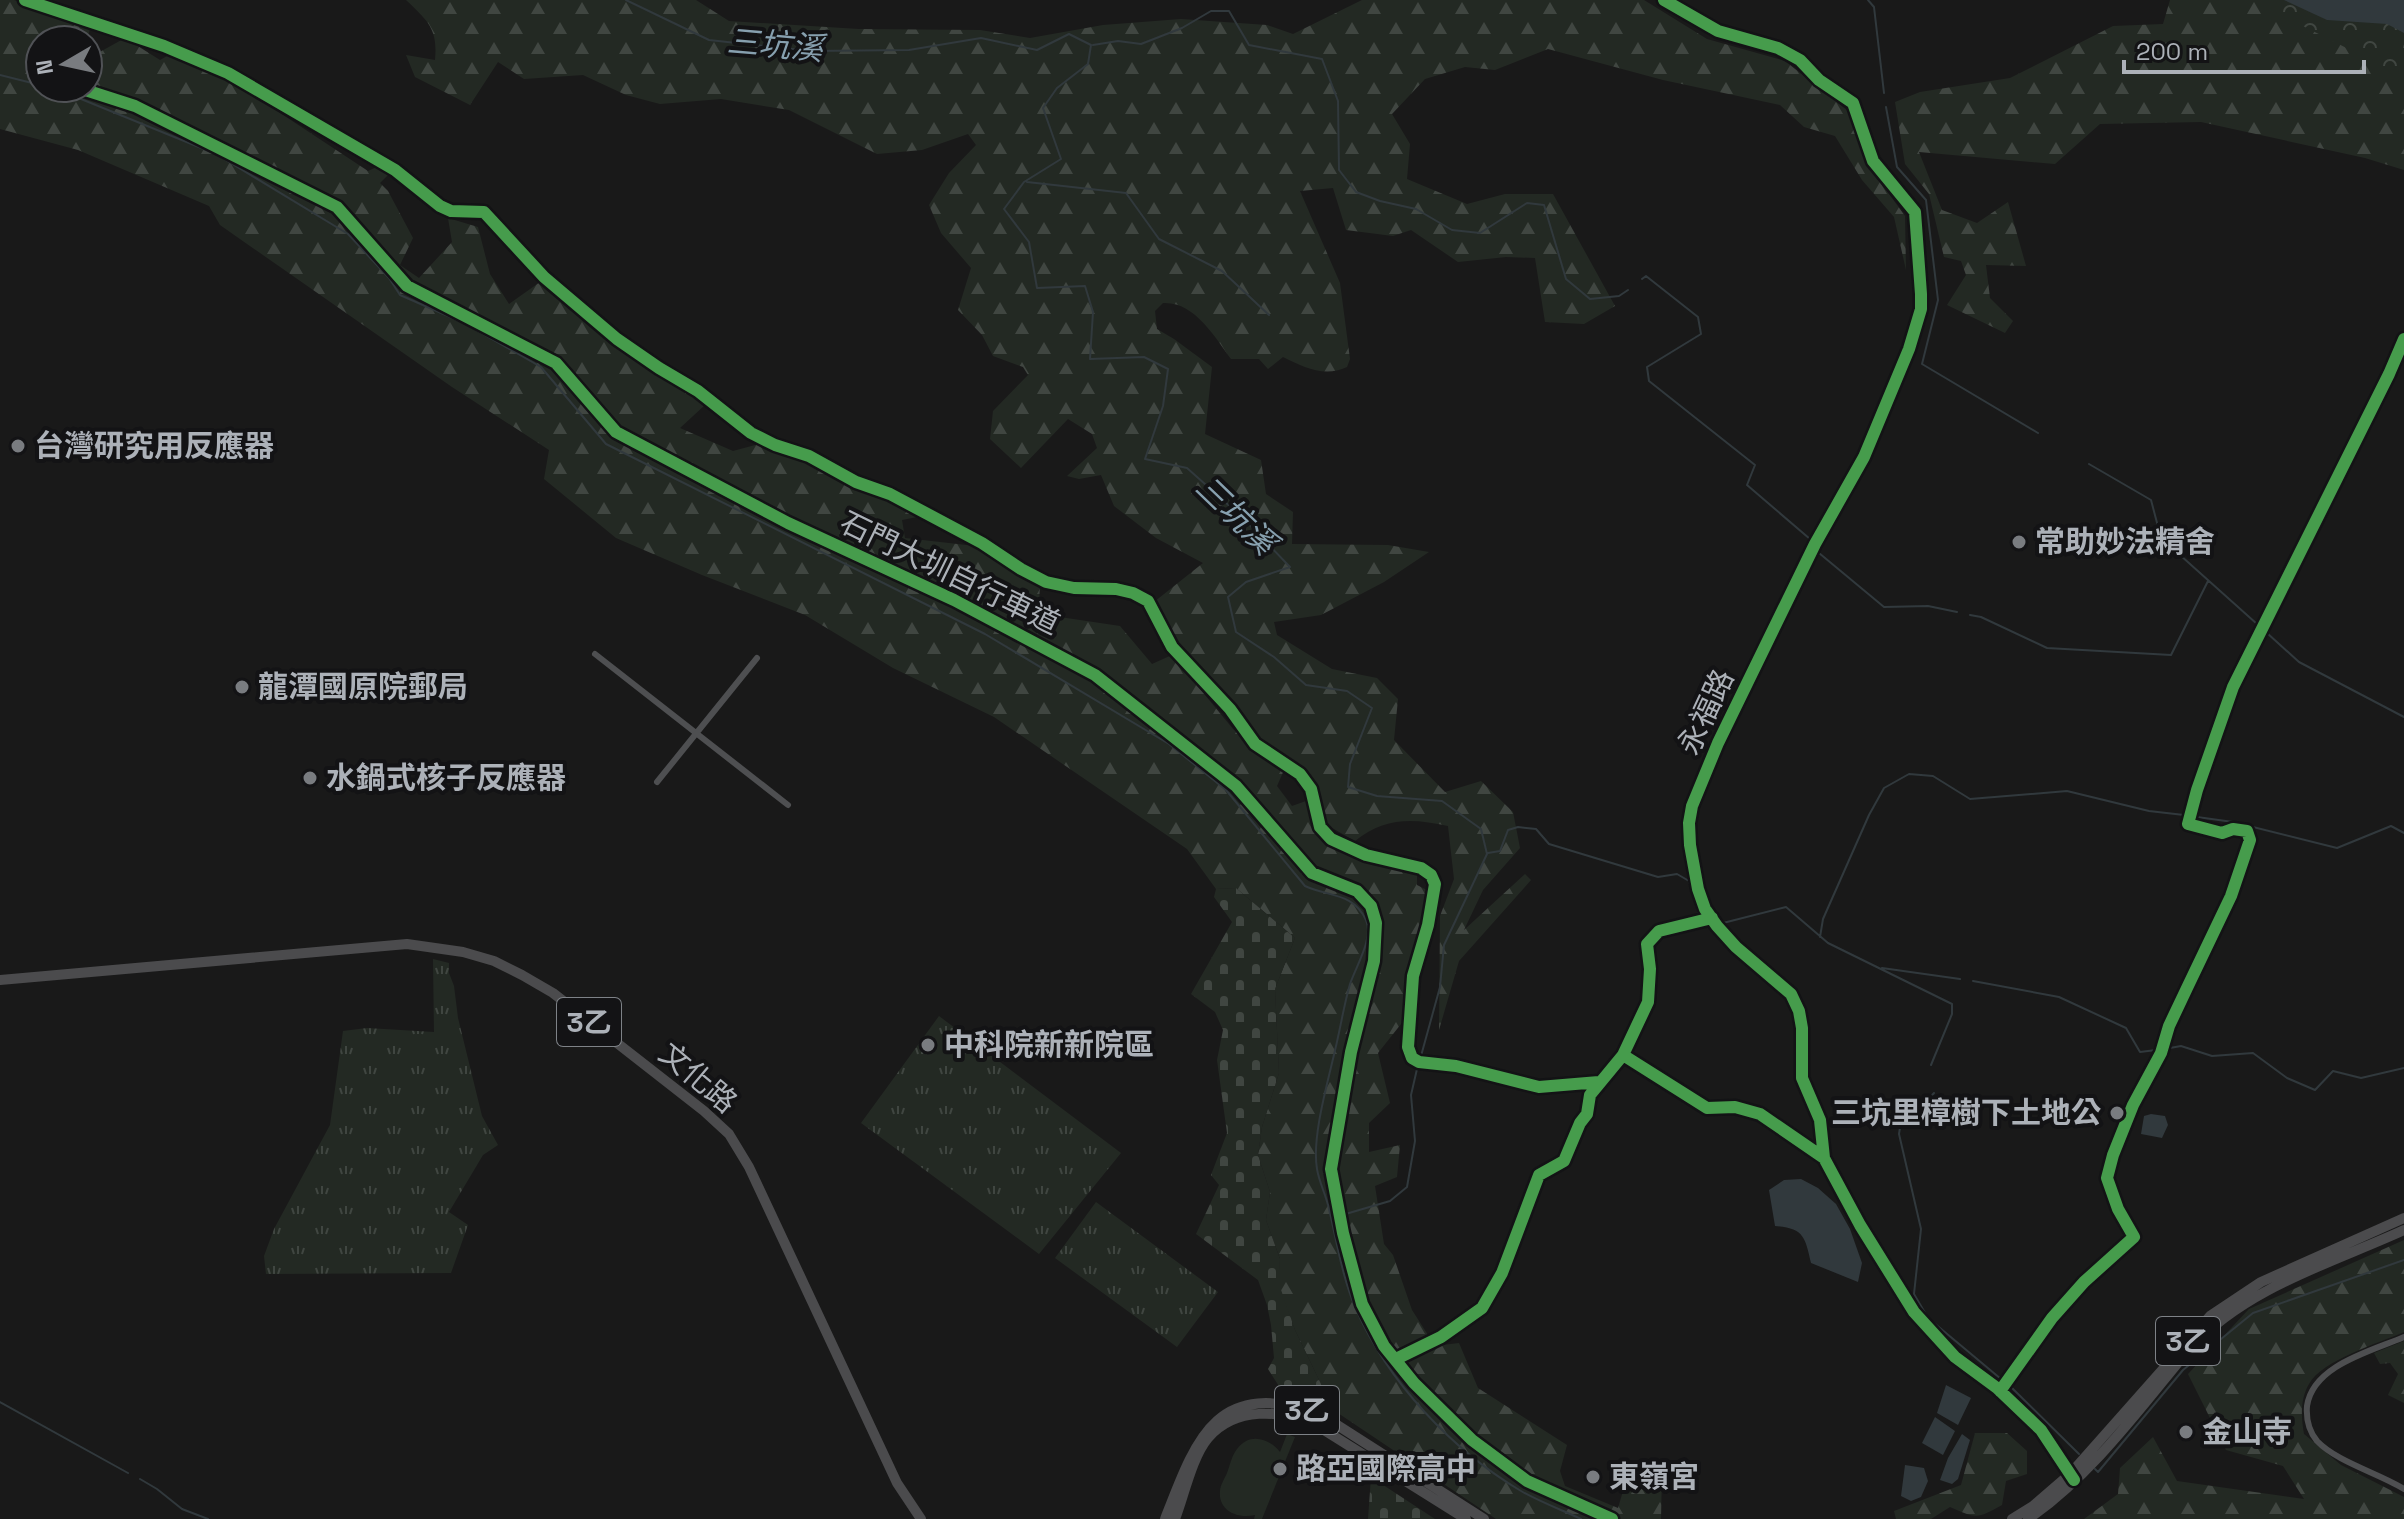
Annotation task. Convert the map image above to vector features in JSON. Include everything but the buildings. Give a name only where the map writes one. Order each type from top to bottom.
[{"type":"main road","name":"文化路","points":[[0,980],[407,944],[463,952],[494,961],[553,993],[729,1134],[749,1167],[897,1483],[921,1519]]},
{"type":"main road","name":"3乙","points":[[2028,1519],[2051,1503],[2210,1316],[2261,1282],[2404,1218]]},
{"type":"main road","name":"3乙","points":[[2012,1519],[2097,1458],[2194,1344],[2215,1326],[2263,1292],[2404,1230]]},
{"type":"main road","name":"3乙","points":[[1165,1519],[1193,1449],[1203,1434],[1237,1406],[1271,1403],[1296,1406],[1320,1414],[1484,1519]]},
{"type":"main road","name":"3乙","points":[[1175,1519],[1196,1460],[1208,1439],[1234,1417],[1276,1414],[1290,1414],[1316,1425],[1466,1519]]},
{"type":"street","name":"永福路","points":[[1664,0],[1718,31],[1778,48],[1800,60],[1819,80],[1853,103],[1873,161],[1915,212],[1921,294],[1921,309],[1909,349],[1864,457],[1809,557],[1718,743],[1692,806],[1690,845],[1698,889],[1705,909],[1717,926],[1736,947],[1791,994],[1802,1028],[1802,1078],[1820,1120],[1824,1158],[1860,1225],[1914,1312],[1955,1357],[1997,1388],[2041,1430],[2072,1477]]},
{"type":"street","points":[[595,654],[788,805]]},
{"type":"street","points":[[657,782],[757,658]]},
{"type":"street","points":[[2404,1337],[2337,1366],[2326,1375],[2308,1397],[2306,1418],[2317,1441],[2404,1489]]},
{"type":"green space","points":[[0,0],[14,0],[77,24],[24,24],[24,104],[104,104],[104,50],[125,38],[160,60],[169,55],[218,72],[368,171],[379,166],[391,172],[380,183],[388,191],[413,238],[400,265],[419,278],[452,242],[448,218],[478,227],[490,274],[509,304],[540,282],[599,330],[706,404],[680,428],[733,451],[759,444],[805,458],[826,473],[922,516],[902,520],[905,538],[975,546],[1040,585],[1039,605],[1053,616],[1120,626],[1152,664],[1172,655],[1233,729],[1284,770],[1277,786],[1292,806],[1306,801],[1319,833],[1337,851],[1417,871],[1417,885],[1431,892],[1410,971],[1405,1019],[1378,1053],[1390,1103],[1369,1123],[1369,1152],[1400,1145],[1397,1177],[1375,1186],[1384,1244],[1393,1255],[1412,1310],[1435,1346],[1459,1343],[1478,1388],[1567,1445],[1560,1471],[1565,1486],[1618,1508],[1629,1471],[1662,1470],[1661,1519],[1496,1519],[1323,1403],[1321,1384],[1295,1330],[1278,1284],[1280,1259],[1266,1220],[1270,1192],[1258,1155],[1262,1127],[1279,1073],[1275,989],[1295,938],[1236,888],[1216,889],[1187,849],[994,717],[893,668],[805,615],[616,538],[544,479],[549,450],[452,387],[220,225],[209,206],[78,150],[0,129]]},
{"type":"green space","points":[[406,0],[696,0],[729,21],[859,29],[980,30],[1030,38],[1103,25],[1181,19],[1267,25],[1293,34],[1362,0],[1644,0],[1707,39],[1785,61],[1848,111],[1866,162],[1905,216],[1906,270],[1894,217],[1862,180],[1835,136],[1804,127],[1780,105],[1663,80],[1548,49],[1495,70],[1465,67],[1425,79],[1392,114],[1410,144],[1407,179],[1467,204],[1505,194],[1553,194],[1615,306],[1584,324],[1545,322],[1535,258],[1506,257],[1458,262],[1411,230],[1393,236],[1346,230],[1333,188],[1300,191],[1340,283],[1350,359],[1347,367],[1322,371],[1283,357],[1268,369],[1259,359],[1231,359],[1194,314],[1174,304],[1163,303],[1155,311],[1157,329],[1212,367],[1205,434],[1261,460],[1266,494],[1293,512],[1292,544],[1388,545],[1429,552],[1384,582],[1321,615],[1274,622],[1277,635],[1332,669],[1377,678],[1398,699],[1394,740],[1445,792],[1481,781],[1513,812],[1520,848],[1483,890],[1464,930],[1525,874],[1531,880],[1459,961],[1439,1030],[1440,916],[1454,879],[1448,826],[1399,822],[1377,827],[1355,841],[1325,824],[1311,775],[1257,737],[1177,642],[1154,602],[1203,563],[1156,538],[1114,506],[1101,475],[1079,479],[1067,476],[1097,448],[1092,434],[1068,419],[1021,468],[990,439],[993,411],[1028,375],[1023,367],[993,356],[982,335],[958,310],[971,268],[941,233],[929,205],[949,173],[976,145],[968,134],[922,150],[877,154],[789,110],[721,99],[660,104],[626,95],[583,75],[524,79],[498,62],[470,105],[415,77],[406,55],[435,60],[435,40],[426,20]]},
{"type":"green space","points":[[2170,0],[2282,0],[2404,44],[2404,170],[2365,158],[2201,122],[2100,124],[2055,164],[1919,152],[1942,210],[1977,223],[2008,202],[2026,266],[1986,265],[1990,298],[2013,321],[2005,333],[1947,305],[1966,275],[1961,261],[1944,257],[1929,194],[1905,164],[1895,102],[1920,92],[2010,78],[2113,26],[2163,24]]},
{"type":"green space","points":[[2251,0],[2404,0],[2404,77]]},
{"type":"green space","points":[[1236,888],[1295,938],[1275,989],[1279,1073],[1262,1127],[1258,1155],[1270,1192],[1266,1220],[1280,1259],[1279,1284],[1295,1330],[1321,1384],[1323,1403],[1284,1394],[1268,1369],[1274,1358],[1271,1325],[1258,1280],[1196,1234],[1219,1185],[1211,1175],[1227,1133],[1217,1060],[1223,1030],[1215,1012],[1191,994],[1232,922],[1214,897],[1216,889]]},
{"type":"green space","points":[[433,959],[449,963],[458,1018],[482,1116],[498,1145],[483,1155],[449,1212],[468,1225],[451,1273],[266,1274],[264,1256],[274,1229],[330,1125],[343,1031],[367,1028],[434,1032]]},
{"type":"green space","points":[[939,1016],[1121,1153],[1039,1254],[861,1123]]},
{"type":"green space","points":[[1096,1202],[1218,1292],[1177,1347],[1055,1258]]},
{"type":"green space","points":[[2404,1240],[2404,1332],[2338,1360],[2316,1375],[2306,1390],[2302,1415],[2304,1434],[2341,1465],[2404,1497],[2404,1519],[2084,1519],[2118,1494],[2120,1468],[2153,1437],[2177,1481],[2304,1499],[2283,1466],[2226,1450],[2188,1374],[2249,1309]]},
{"type":"green space","points":[[2404,1341],[2404,1403],[2388,1395],[2398,1374],[2390,1363],[2380,1364],[2374,1353]]},
{"type":"green space","points":[[1975,1433],[2007,1433],[2027,1451],[2027,1474],[2006,1481],[2002,1505],[1977,1516],[1950,1507],[1931,1519],[1896,1519],[1894,1511],[1961,1485]]},
{"type":"green space","points":[[1287,1434],[1295,1437],[1262,1519],[1254,1519],[1255,1515],[1242,1516],[1230,1512],[1222,1504],[1220,1489],[1237,1449],[1247,1440],[1259,1439],[1280,1452]]},
{"type":"green space","points":[[1371,1477],[1435,1519],[1368,1519]]},
{"type":"shaded area","points":[[2284,0],[2404,0],[2404,33],[2387,24],[2327,20]]},
{"type":"shaded area","points":[[2144,1116],[2165,1116],[2168,1125],[2162,1138],[2141,1134]]},
{"type":"shaded area","points":[[1801,1179],[1818,1188],[1836,1204],[1850,1229],[1862,1263],[1858,1282],[1811,1263],[1802,1236],[1792,1229],[1775,1226],[1769,1190],[1784,1180]]},
{"type":"shaded area","points":[[1946,1385],[1971,1398],[1958,1425],[1937,1413]]},
{"type":"shaded area","points":[[1935,1417],[1955,1431],[1943,1455],[1922,1443]]},
{"type":"shaded area","points":[[1962,1434],[1970,1440],[1958,1479],[1952,1484],[1940,1480],[1948,1458]]},
{"type":"shaded area","points":[[1905,1465],[1924,1468],[1928,1481],[1921,1497],[1911,1501],[1901,1496]]},
{"type":"waterway","name":"三坑溪","points":[[626,0],[709,40],[811,51],[909,50],[981,38],[1037,50],[1069,34],[1091,45],[1088,64],[1057,88],[1043,108],[1061,159],[1024,182],[1004,209],[1029,242],[1037,288],[1085,286],[1093,312],[1090,359],[1144,357],[1168,369],[1163,406],[1145,459],[1187,468],[1243,518],[1290,567],[1246,582],[1228,597],[1236,632],[1274,657],[1306,685],[1347,691],[1372,708],[1350,764],[1348,787],[1377,796],[1442,801],[1481,829],[1487,854],[1444,945],[1440,987],[1421,1056]]},
{"type":"waterway","points":[[1868,0],[1874,7],[1884,93]]},
{"type":"waterway","points":[[1093,45],[1118,41],[1141,44],[1182,28],[1211,11],[1229,11],[1249,45],[1322,59],[1338,101],[1339,170],[1356,192],[1416,209],[1452,230],[1480,233],[1527,203],[1544,205],[1566,279],[1590,299],[1619,296],[1628,290]]},
{"type":"waterway","points":[[0,75],[24,81]]},
{"type":"waterway","points":[[93,104],[216,154],[348,234],[389,278],[400,295],[464,323],[541,367],[606,444],[985,634],[1169,744],[1226,790],[1305,886],[1354,904],[1366,920],[1368,935],[1350,984],[1323,1103],[1316,1155],[1318,1174],[1351,1297],[1369,1336],[1404,1388],[1447,1435],[1521,1491],[1581,1519]]},
{"type":"waterway","points":[[1886,107],[1897,167],[1926,200],[1938,300],[1922,364],[2038,433]]},
{"type":"waterway","points":[[1027,182],[1126,193],[1159,239],[1222,271],[1269,315]]},
{"type":"waterway","points":[[1642,279],[1646,276],[1698,317],[1701,334],[1647,367],[1649,381],[1755,465],[1747,485],[1810,539]]},
{"type":"waterway","points":[[2089,464],[2151,500],[2161,538],[2257,624]]},
{"type":"waterway","points":[[1820,545],[1819,553],[1884,607],[1928,606],[1957,612]]},
{"type":"waterway","points":[[1970,615],[1981,617],[2047,648],[2171,655],[2208,581]]},
{"type":"waterway","points":[[2267,633],[2299,662],[2404,717]]},
{"type":"waterway","points":[[1820,937],[1823,919],[1869,815],[1884,788],[1909,774],[1933,776],[1970,799],[2067,791],[2149,811],[2184,815]]},
{"type":"waterway","points":[[2197,817],[2233,822],[2337,848],[2391,826],[2404,833]]},
{"type":"waterway","points":[[1488,853],[1500,851],[1508,830],[1518,827],[1536,829],[1549,844],[1658,877],[1677,874],[1689,881],[1699,914]]},
{"type":"waterway","points":[[1723,923],[1786,907],[1828,943],[1952,1004],[1952,1014],[1931,1065]]},
{"type":"waterway","points":[[1703,927],[1709,927]]},
{"type":"waterway","points":[[1882,968],[1960,979]]},
{"type":"waterway","points":[[1973,981],[2059,997],[2126,1028],[2140,1052],[2156,1050]]},
{"type":"waterway","points":[[2170,1048],[2181,1046],[2212,1056],[2253,1053],[2287,1078],[2315,1090],[2333,1071],[2361,1078],[2404,1068]]},
{"type":"waterway","name":"三坑溪","points":[[1332,1218],[1390,1201],[1407,1187],[1415,1141],[1411,1095],[1417,1069]]},
{"type":"waterway","points":[[1934,1093],[1917,1112],[1901,1121],[1899,1134],[1921,1229],[1914,1294],[1928,1318],[2001,1379]]},
{"type":"waterway","points":[[2095,1469],[2098,1472],[2183,1370],[2253,1313],[2404,1260]]},
{"type":"waterway","points":[[2011,1387],[2079,1454]]},
{"type":"waterway","points":[[0,1402],[128,1473]]},
{"type":"waterway","points":[[140,1479],[182,1509],[208,1519]]},
{"type":"cycle path","name":"石門大圳自行車道","points":[[25,0],[164,46],[228,73],[395,170],[440,206],[451,211],[484,212],[544,277],[617,339],[698,391],[751,433],[809,456],[856,482],[890,494],[982,543],[1046,582],[1074,588],[1116,589],[1148,601],[1172,647],[1230,709],[1255,744],[1300,774],[1311,789],[1320,827],[1331,839],[1366,855],[1421,868],[1431,875],[1435,884],[1428,925],[1413,976],[1408,1047],[1412,1058],[1539,1087],[1599,1082]]},
{"type":"cycle path","points":[[1664,0],[1718,31],[1778,48],[1800,60],[1819,80],[1853,103],[1873,161],[1915,212],[1921,294],[1921,309],[1909,349],[1864,457],[1815,544],[1718,743],[1692,806],[1690,845],[1698,889],[1705,909],[1717,926],[1736,947],[1791,994],[1802,1028],[1802,1078],[1820,1120],[1824,1158],[1860,1225],[1914,1312],[1955,1357],[1997,1388],[2041,1430],[2074,1480]]},
{"type":"cycle path","name":"石門大圳自行車道","points":[[104,96],[135,106],[337,207],[407,286],[556,363],[616,432],[788,523],[954,600],[1095,675],[1236,786],[1312,873],[1357,891],[1371,906],[1376,923],[1374,961],[1351,1052],[1331,1169],[1343,1233],[1362,1304],[1384,1346],[1414,1383],[1472,1440],[1527,1481],[1612,1519]]},
{"type":"cycle path","points":[[2000,1391],[2052,1318],[2084,1282],[2134,1237],[2118,1209],[2107,1178],[2113,1155],[2133,1105],[2161,1053],[2169,1026],[2231,896],[2250,840],[2247,831],[2233,829],[2222,833],[2188,824],[2197,790],[2233,687],[2404,339]]},
{"type":"cycle path","points":[[1396,1359],[1441,1337],[1482,1308],[1502,1273],[1539,1175],[1564,1161],[1587,1114],[1590,1095],[1623,1055],[1648,1002],[1650,969],[1647,944],[1659,931],[1712,918]]},
{"type":"cycle path","points":[[1623,1055],[1707,1108],[1735,1107],[1760,1114],[1824,1158]]},
{"type":"place","name":"台灣研究用反應器","points":[[18,446]]},
{"type":"place","name":"常助妙法精舍","points":[[2019,542]]},
{"type":"place","name":"龍潭國原院郵局","points":[[242,687]]},
{"type":"place","name":"水鍋式核子反應器","points":[[310,778]]},
{"type":"place","name":"中科院新新院區","points":[[928,1045]]},
{"type":"place","name":"三坑里樟樹下土地公","points":[[2117,1113]]},
{"type":"place","name":"金山寺","points":[[2186,1432]]},
{"type":"place","name":"路亞國際高中","points":[[1280,1469]]},
{"type":"place","name":"東嶺宮","points":[[1593,1477]]}]
